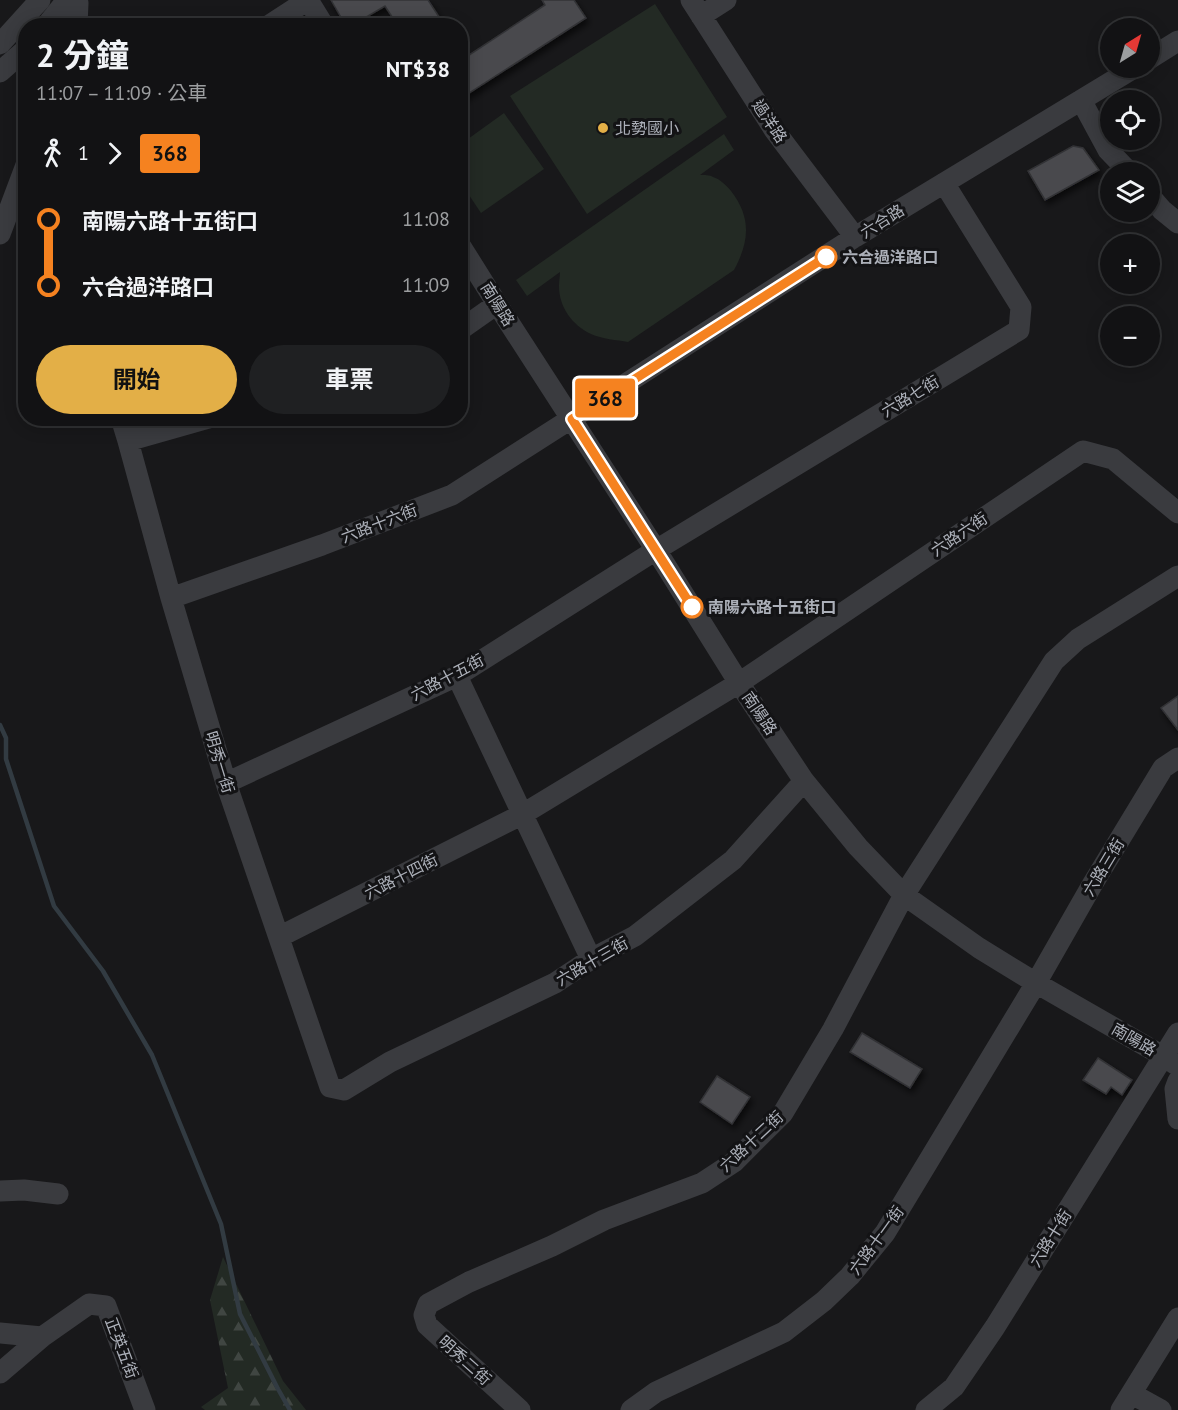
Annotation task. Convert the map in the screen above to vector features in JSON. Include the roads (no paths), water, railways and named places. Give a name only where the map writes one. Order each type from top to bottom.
[{"type":"street","points":[[24,18],[40,0]]},
{"type":"street","points":[[52,18],[67,0]]},
{"type":"street","points":[[76,0],[77,18]]},
{"type":"street","points":[[280,18],[308,0],[319,18]]},
{"type":"street","points":[[696,8],[726,0]]},
{"type":"street","name":"過洋路","points":[[696,8],[775,131],[855,237]]},
{"type":"street","points":[[0,44],[18,24]]},
{"type":"street","points":[[1160,52],[1178,41]]},
{"type":"street","points":[[0,72],[18,56]]},
{"type":"street","name":"六合路","points":[[572,419],[855,237],[1117,78]]},
{"type":"street","points":[[1081,100],[1108,150],[1119,162]]},
{"type":"street","name":"六路七街","points":[[656,550],[1019,330],[1021,307],[944,183]]},
{"type":"street","points":[[0,234],[18,189]]},
{"type":"street","points":[[1160,208],[1178,223]]},
{"type":"street","name":"南陽路","points":[[468,258],[804,781],[858,848],[904,895],[979,948],[1170,1061]]},
{"type":"street","points":[[468,324],[497,304]]},
{"type":"street","name":"六路十六街","points":[[171,598],[322,545],[452,495],[572,419]]},
{"type":"street","name":"明秀一街","points":[[123,426],[226,783],[330,1088],[344,1090]]},
{"type":"street","points":[[128,441],[181,426]]},
{"type":"street","name":"六路六街","points":[[739,682],[1083,451],[1113,459],[1178,513]]},
{"type":"street","name":"六路十五街","points":[[226,783],[457,675],[656,550]]},
{"type":"street","points":[[904,895],[1054,661],[1078,639],[1178,576]]},
{"type":"street","points":[[457,675],[591,959]]},
{"type":"street","name":"六路十四街","points":[[279,938],[523,814],[739,682]]},
{"type":"street","name":"六路三街","points":[[1036,983],[1163,768],[1178,758]]},
{"type":"street","name":"六路十三街","points":[[344,1090],[390,1062],[555,983],[591,959],[635,936],[733,860],[804,781]]},
{"type":"street","name":"六路十二街","points":[[428,1304],[604,1220],[702,1183],[734,1162],[783,1113],[833,1029],[904,895]]},
{"type":"street","name":"六路十一街","points":[[631,1410],[656,1392],[784,1332],[824,1301],[850,1276],[885,1233],[1036,983]]},
{"type":"street","points":[[1170,1061],[1178,1033]]},
{"type":"street","name":"六路十街","points":[[926,1410],[954,1387],[1170,1061]]},
{"type":"street","points":[[1178,1081],[1175,1089],[1178,1119]]},
{"type":"street","points":[[0,1191],[24,1190],[58,1194]]},
{"type":"street","name":"正英五街","points":[[0,1373],[42,1337],[89,1304],[106,1306],[145,1410]]},
{"type":"street","name":"明秀二街","points":[[428,1304],[424,1315],[427,1325],[520,1410]]},
{"type":"street","points":[[1161,1410],[1127,1402],[1178,1318]]},
{"type":"street","points":[[0,1333],[42,1337]]},
{"type":"waterway","points":[[0,725],[6,738],[6,759],[54,906],[103,971],[152,1055],[221,1224],[240,1314],[290,1410]]},
{"type":"place","name":"北勢國小","points":[[603,128]]},
{"type":"place","name":"六合過洋路口","points":[[826,257]]},
{"type":"place","name":"南陽六路十五街口","points":[[692,607]]}]
